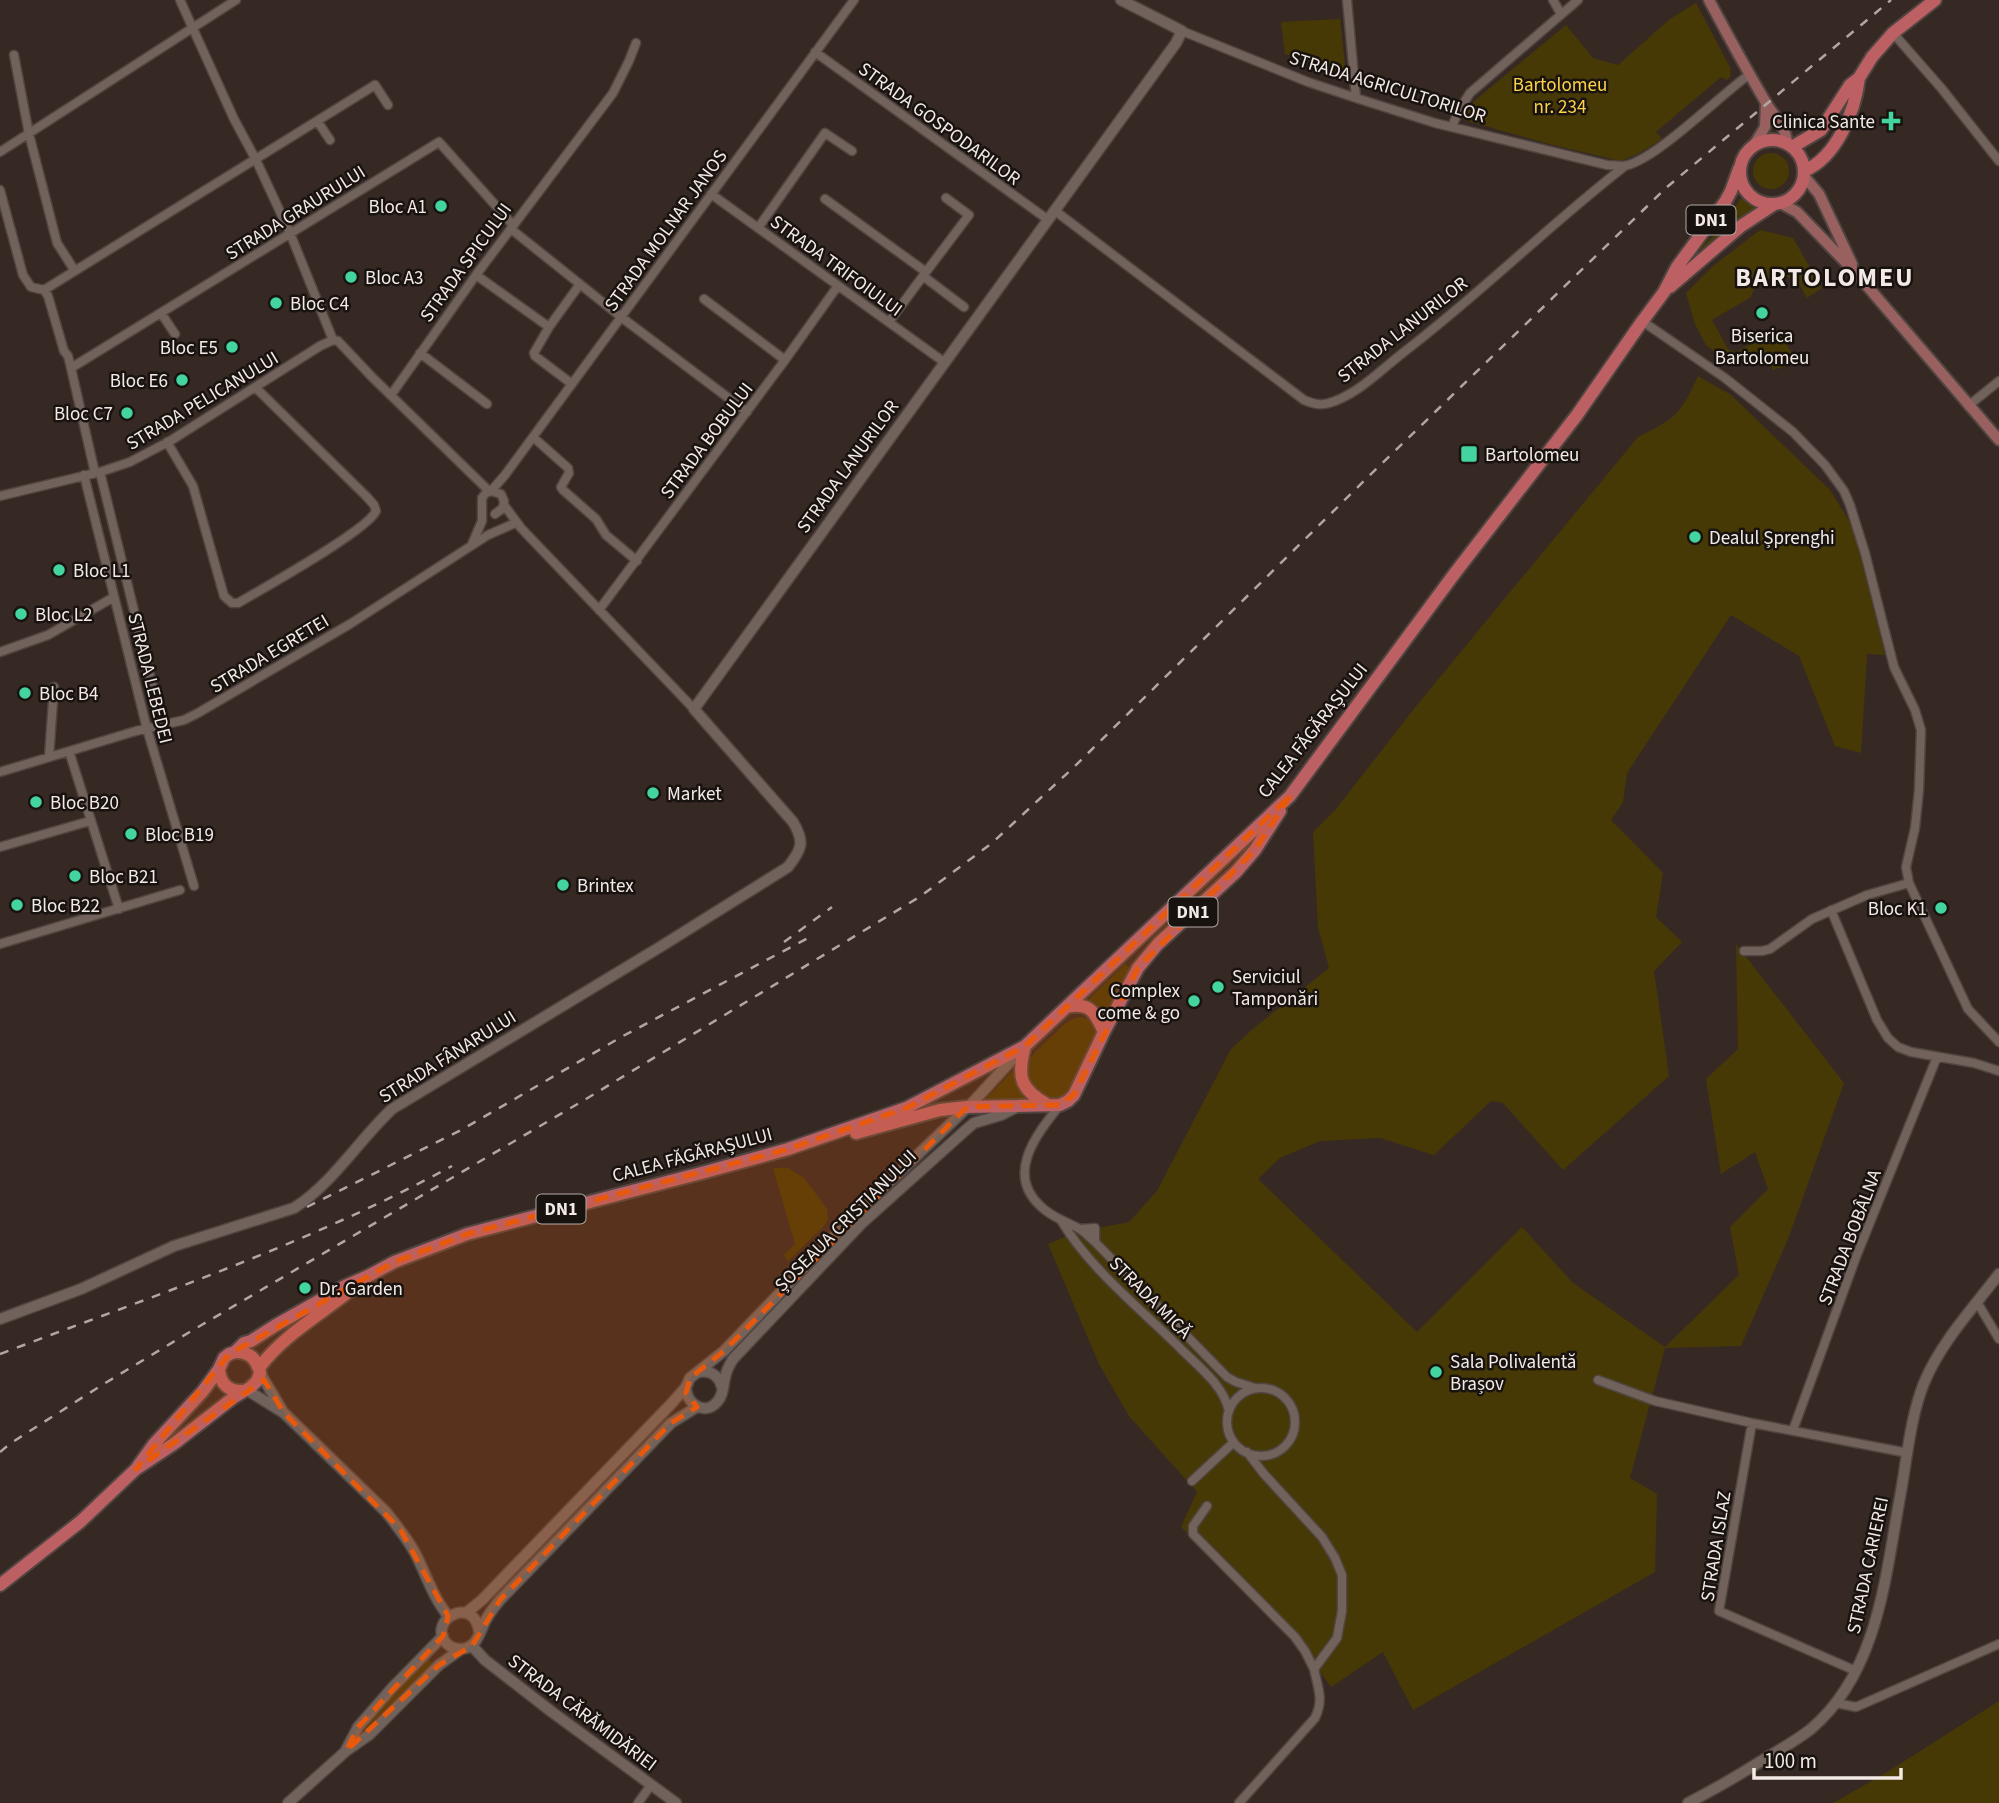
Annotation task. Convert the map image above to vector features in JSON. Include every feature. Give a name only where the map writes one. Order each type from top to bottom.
[{"type":"main road","points":[[1709,0],[1766,104],[1782,124],[1790,145],[1801,158],[1804,174],[1819,194],[1856,273]]},
{"type":"main road","name":"DN1","points":[[1859,78],[1850,85],[1821,130],[1790,145],[1774,139],[1754,145],[1746,151],[1739,169],[1741,184],[1751,197],[1766,204],[1777,204],[1788,200],[1799,190],[1804,174],[1823,158],[1835,142],[1849,115],[1859,78],[1872,57],[1893,33],[1935,0]]},
{"type":"main road","points":[[1754,145],[1765,127],[1766,104]]},
{"type":"main road","name":"CALEA FĂGĂRAȘULUI","points":[[136,1469],[154,1444],[203,1391],[224,1358],[244,1343],[326,1296],[394,1262],[467,1234],[788,1149],[906,1108],[1025,1046],[1290,796],[1443,589],[1577,415],[1664,292],[1677,267],[1725,202],[1739,169]]},
{"type":"main road","points":[[1777,204],[1797,212],[1856,273],[1999,440]]},
{"type":"main road","name":"CALEA FĂGĂRAȘULUI","points":[[1664,292],[1741,226],[1777,204]]},
{"type":"main road","name":"DN1","points":[[967,1107],[1054,1105],[1068,1101],[1074,1095],[1129,984],[1147,955],[1236,872],[1255,850],[1290,796]]},
{"type":"main road","points":[[1067,1007],[1078,1004],[1091,1009],[1104,1032]]},
{"type":"main road","points":[[1025,1046],[1021,1080],[1031,1094],[1054,1105]]},
{"type":"main road","name":"CALEA FĂGĂRAȘULUI","points":[[788,1149],[804,1149],[930,1113],[967,1107]]},
{"type":"main road","name":"CALEA FĂGĂRAȘULUI","points":[[0,1585],[79,1522],[136,1469],[257,1381],[266,1358],[290,1336],[368,1276]]},
{"type":"main road","points":[[235,1352],[253,1357],[260,1370]]},
{"type":"main road","points":[[219,1369],[224,1385],[233,1390],[245,1390]]},
{"type":"street","points":[[180,0],[290,233],[333,340],[338,341],[481,485],[490,491],[498,492],[517,526]]},
{"type":"street","points":[[0,152],[236,0]]},
{"type":"street","name":"STRADA MOLNAR JANOS","points":[[490,491],[503,478],[853,0]]},
{"type":"street","name":"STRADA AGRICULTORILOR","points":[[1121,0],[1182,31],[1308,82],[1356,98],[1452,127],[1625,166]]},
{"type":"street","points":[[1347,0],[1356,98]]},
{"type":"street","points":[[1553,0],[1561,13]]},
{"type":"street","points":[[1452,127],[1471,93],[1578,0]]},
{"type":"street","name":"STRADA LANURILOR","points":[[694,709],[1182,31]]},
{"type":"street","points":[[1893,33],[1999,161]]},
{"type":"street","name":"STRADA SPICULUI","points":[[391,395],[476,275],[612,93],[636,43]]},
{"type":"street","name":"STRADA GOSPODARILOR","points":[[815,52],[1051,215]]},
{"type":"street","points":[[14,55],[29,134],[58,243],[75,271]]},
{"type":"street","points":[[1625,166],[1653,153],[1750,74]]},
{"type":"street","points":[[44,290],[375,85],[388,105]]},
{"type":"street","points":[[318,122],[330,140]]},
{"type":"street","points":[[758,228],[825,133],[852,151]]},
{"type":"street","name":"STRADA GRAURULUI","points":[[71,368],[439,142],[512,227],[621,317],[747,412]]},
{"type":"street","name":"STRADA LANURILOR","points":[[1051,215],[1304,400],[1321,405],[1354,391],[1445,321],[1625,166]]},
{"type":"street","name":"STRADA LEBEDEI","points":[[0,190],[23,275],[31,287],[44,290],[48,296],[64,351],[68,356],[162,725]]},
{"type":"street","name":"STRADA TRIFOIULUI","points":[[711,194],[944,362]]},
{"type":"street","points":[[889,322],[969,215],[946,198]]},
{"type":"street","points":[[825,199],[925,274],[964,307]]},
{"type":"street","points":[[476,275],[549,327]]},
{"type":"street","points":[[572,384],[534,353],[580,284]]},
{"type":"street","name":"STRADA BOBULUI","points":[[599,610],[837,287]]},
{"type":"street","points":[[704,299],[785,360]]},
{"type":"street","points":[[161,313],[175,334]]},
{"type":"street","points":[[1642,321],[1725,378],[1793,432],[1835,477],[1850,505],[1894,667],[1915,710],[1921,730],[1915,828],[1906,867],[1909,883],[1968,1009],[1999,1042]]},
{"type":"street","name":"STRADA PELICANULUI","points":[[0,496],[98,473],[130,461],[167,442],[333,340]]},
{"type":"street","points":[[421,353],[487,404]]},
{"type":"street","points":[[1968,406],[1999,381]]},
{"type":"street","points":[[167,442],[193,486],[224,596],[232,603],[238,603],[370,521],[376,511],[367,497],[256,388]]},
{"type":"street","points":[[533,437],[568,468],[569,473],[561,487],[563,490],[596,519],[606,535],[636,561]]},
{"type":"street","name":"STRADA LEBEDEI","points":[[84,475],[147,729],[194,886]]},
{"type":"street","points":[[488,535],[504,501],[503,478]]},
{"type":"street","points":[[470,547],[478,532],[483,509],[481,485]]},
{"type":"street","points":[[482,498],[490,491]]},
{"type":"street","points":[[483,509],[488,514],[496,514],[517,526],[694,709]]},
{"type":"street","points":[[488,535],[517,526]]},
{"type":"street","name":"STRADA EGRETEI","points":[[0,772],[184,720],[225,699],[350,624],[488,535]]},
{"type":"street","points":[[0,652],[48,635],[114,597]]},
{"type":"street","points":[[49,757],[54,687]]},
{"type":"street","name":"STRADA FÂNARULUI","points":[[0,1319],[81,1289],[174,1246],[294,1208],[324,1184],[392,1109],[788,867],[800,847],[801,837],[793,821],[694,709]]},
{"type":"street","points":[[69,751],[119,909]]},
{"type":"street","points":[[0,848],[90,821]]},
{"type":"street","points":[[1745,951],[1770,949],[1804,924],[1831,910],[1867,895],[1909,883]]},
{"type":"street","points":[[0,944],[180,890]]},
{"type":"street","points":[[1831,910],[1877,1020],[1888,1038],[1898,1047],[1911,1052],[1974,1063],[1999,1071]]},
{"type":"street","name":"ȘOSEAUA CRISTIANULUI","points":[[466,1613],[573,1507],[686,1387],[690,1378],[724,1352],[855,1215],[967,1107],[1025,1046]]},
{"type":"street","name":"STRADA BOBÂLNA","points":[[1793,1430],[1856,1257],[1937,1057]]},
{"type":"street","name":"ȘOSEAUA CRISTIANULUI","points":[[479,1631],[500,1600],[671,1423],[697,1407],[713,1406],[720,1398],[726,1370],[733,1359],[861,1224],[974,1123],[1007,1113],[1019,1105]]},
{"type":"street","points":[[1054,1105],[1028,1152],[1025,1178],[1035,1201],[1062,1222]]},
{"type":"street","name":"STRADA MICĂ","points":[[1062,1222],[1080,1229],[1095,1242],[1227,1377],[1255,1388],[1276,1391],[1285,1397],[1292,1406],[1295,1418],[1290,1440],[1273,1454],[1262,1456]]},
{"type":"street","name":"STRADA MICĂ","points":[[1062,1222],[1072,1239],[1098,1268],[1210,1378],[1226,1399],[1229,1432],[1234,1442]]},
{"type":"street","name":"STRADA MICĂ","points":[[1080,1229],[1095,1228],[1095,1242]]},
{"type":"street","name":"STRADA CARIEREI","points":[[1688,1803],[1811,1729],[1836,1703],[1856,1671],[1867,1647],[1882,1596],[1918,1401],[1924,1383],[1941,1351],[1999,1274]]},
{"type":"street","points":[[1977,1302],[1999,1339]]},
{"type":"street","points":[[260,1370],[284,1413]]},
{"type":"street","points":[[698,1372],[714,1374],[722,1387]]},
{"type":"street","points":[[1598,1380],[1655,1401],[1908,1453]]},
{"type":"street","points":[[686,1387],[688,1399],[697,1407]]},
{"type":"street","points":[[1229,1411],[1242,1393],[1255,1388]]},
{"type":"street","points":[[245,1390],[284,1413],[386,1511],[415,1553],[437,1600],[449,1617]]},
{"type":"street","name":"STRADA ISLAZ","points":[[1752,1423],[1719,1611],[1856,1671]]},
{"type":"street","points":[[1192,1481],[1234,1442],[1247,1452],[1322,1537],[1342,1575],[1342,1611],[1337,1638],[1314,1669]]},
{"type":"street","points":[[1247,1452],[1262,1456],[1264,1474]]},
{"type":"street","points":[[1207,1506],[1193,1526],[1193,1534],[1295,1637],[1306,1651],[1314,1669],[1319,1692],[1320,1707],[1315,1718],[1239,1803]]},
{"type":"street","points":[[288,1803],[346,1751],[369,1735],[439,1665],[460,1650],[472,1646],[479,1631],[474,1618],[459,1612],[449,1617],[443,1625],[443,1636],[449,1646],[460,1650]]},
{"type":"street","points":[[346,1751],[358,1727],[443,1636]]},
{"type":"street","points":[[1836,1703],[1856,1707],[1999,1644]]},
{"type":"street","name":"STRADA CĂRĂMIDĂRIEI","points":[[472,1646],[485,1660],[676,1803]]},
{"type":"street","points":[[638,1803],[651,1785]]},
{"type":"highlighted area","points":[[1290,796],[1255,850],[1138,968],[1074,1095],[1060,1105],[967,1107],[724,1351],[690,1378],[686,1393],[697,1407],[671,1423],[500,1600],[472,1646],[439,1665],[346,1751],[358,1727],[443,1636],[448,1616],[400,1529],[284,1413],[264,1380],[136,1469],[229,1354],[394,1262],[467,1234],[788,1149],[906,1108],[1025,1046]]},
{"type":"green space","name":"Bartolomeu nr. 234","points":[[1696,3],[1731,69],[1730,77],[1727,80],[1721,77],[1656,132],[1662,139],[1638,154],[1616,160],[1464,120],[1462,113],[1479,97],[1566,25],[1593,58],[1618,65],[1670,19]]},
{"type":"green space","points":[[1340,19],[1346,74],[1285,54],[1281,22]]},
{"type":"green space","points":[[1771,153],[1784,158],[1789,171],[1784,184],[1771,189],[1758,184],[1753,171],[1758,158]]},
{"type":"green space","points":[[1741,198],[1756,208],[1702,251],[1700,249],[1725,223]]},
{"type":"green space","points":[[1760,230],[1793,238],[1822,288],[1807,298],[1799,284],[1788,277],[1775,275],[1755,286],[1751,297],[1712,320],[1728,349],[1735,352],[1778,330],[1798,363],[1772,370],[1772,364],[1724,352],[1722,357],[1706,345],[1695,324],[1686,293],[1713,266]]},
{"type":"green space","points":[[1698,376],[1731,395],[1830,490],[1853,527],[1885,655],[1867,654],[1861,753],[1835,746],[1799,656],[1731,615],[1627,773],[1623,802],[1611,820],[1663,873],[1656,917],[1682,942],[1654,971],[1669,1076],[1563,1170],[1503,1103],[1491,1101],[1434,1155],[1380,1138],[1320,1141],[1280,1158],[1258,1179],[1417,1332],[1522,1227],[1573,1283],[1665,1347],[1739,1275],[1730,1227],[1768,1189],[1755,1152],[1721,1174],[1706,1079],[1738,1049],[1736,944],[1844,1083],[1788,1239],[1741,1346],[1665,1348],[1630,1478],[1657,1494],[1655,1572],[1413,1710],[1383,1652],[1331,1687],[1299,1643],[1181,1527],[1197,1492],[1129,1416],[1099,1364],[1048,1244],[1074,1233],[1129,1222],[1157,1191],[1231,1049],[1329,968],[1318,927],[1313,832],[1336,809],[1417,705],[1638,437],[1676,414]]},
{"type":"green space","points":[[1125,964],[1130,968],[1107,1016],[1088,1000]]},
{"type":"green space","points":[[1083,1017],[1093,1023],[1097,1034],[1075,1082],[1064,1094],[1056,1097],[1040,1094],[1028,1081],[1025,1073],[1029,1060],[1066,1023]]},
{"type":"green space","points":[[1014,1069],[1019,1086],[1030,1099],[984,1101]]},
{"type":"green space","points":[[773,1168],[788,1168],[804,1178],[827,1209],[828,1219],[824,1226],[788,1261],[784,1255],[795,1244]]},
{"type":"green space","points":[[428,1659],[433,1664],[357,1740],[374,1715]]},
{"type":"green space","points":[[1999,1701],[1999,1803],[1833,1803],[1884,1774]]},
{"type":"railway","points":[[0,1452],[188,1333],[586,1099],[921,896],[992,843],[1074,767],[1667,187],[1891,0]]},
{"type":"railway","points":[[784,942],[832,907]]},
{"type":"railway","points":[[307,1207],[463,1129],[623,1036],[810,937]]},
{"type":"railway","points":[[0,1354],[286,1244],[398,1194],[452,1166]]},
{"type":"place","name":"Clinica Sante","points":[[1891,121]]},
{"type":"place","name":"Bloc A1","points":[[441,206]]},
{"type":"place","name":"Bloc A3","points":[[351,277]]},
{"type":"place","name":"Bloc C4","points":[[276,303]]},
{"type":"place","name":"Biserica Bartolomeu","points":[[1762,313]]},
{"type":"place","name":"Bloc E5","points":[[232,347]]},
{"type":"place","name":"Bloc E6","points":[[182,380]]},
{"type":"place","name":"Bloc C7","points":[[127,413]]},
{"type":"place","name":"Bartolomeu","points":[[1469,454]]},
{"type":"place","name":"Dealul Șprenghi","points":[[1695,537]]},
{"type":"place","name":"Bloc L1","points":[[59,570]]},
{"type":"place","name":"Bloc L2","points":[[21,614]]},
{"type":"place","name":"Bloc B4","points":[[25,693]]},
{"type":"place","name":"Market","points":[[653,793]]},
{"type":"place","name":"Bloc B20","points":[[36,802]]},
{"type":"place","name":"Bloc B19","points":[[131,834]]},
{"type":"place","name":"Bloc B21","points":[[75,876]]},
{"type":"place","name":"Brintex","points":[[563,885]]},
{"type":"place","name":"Bloc B22","points":[[17,905]]},
{"type":"place","name":"Bloc K1","points":[[1941,908]]},
{"type":"place","name":"Serviciul Tamponări","points":[[1218,987]]},
{"type":"place","name":"Complex come & go","points":[[1194,1001]]},
{"type":"place","name":"Dr. Garden","points":[[305,1288]]},
{"type":"place","name":"Sala Polivalentă Brașov","points":[[1436,1372]]},
{"type":"district","name":"BARTOLOMEU","points":[[1825,277]]}]
